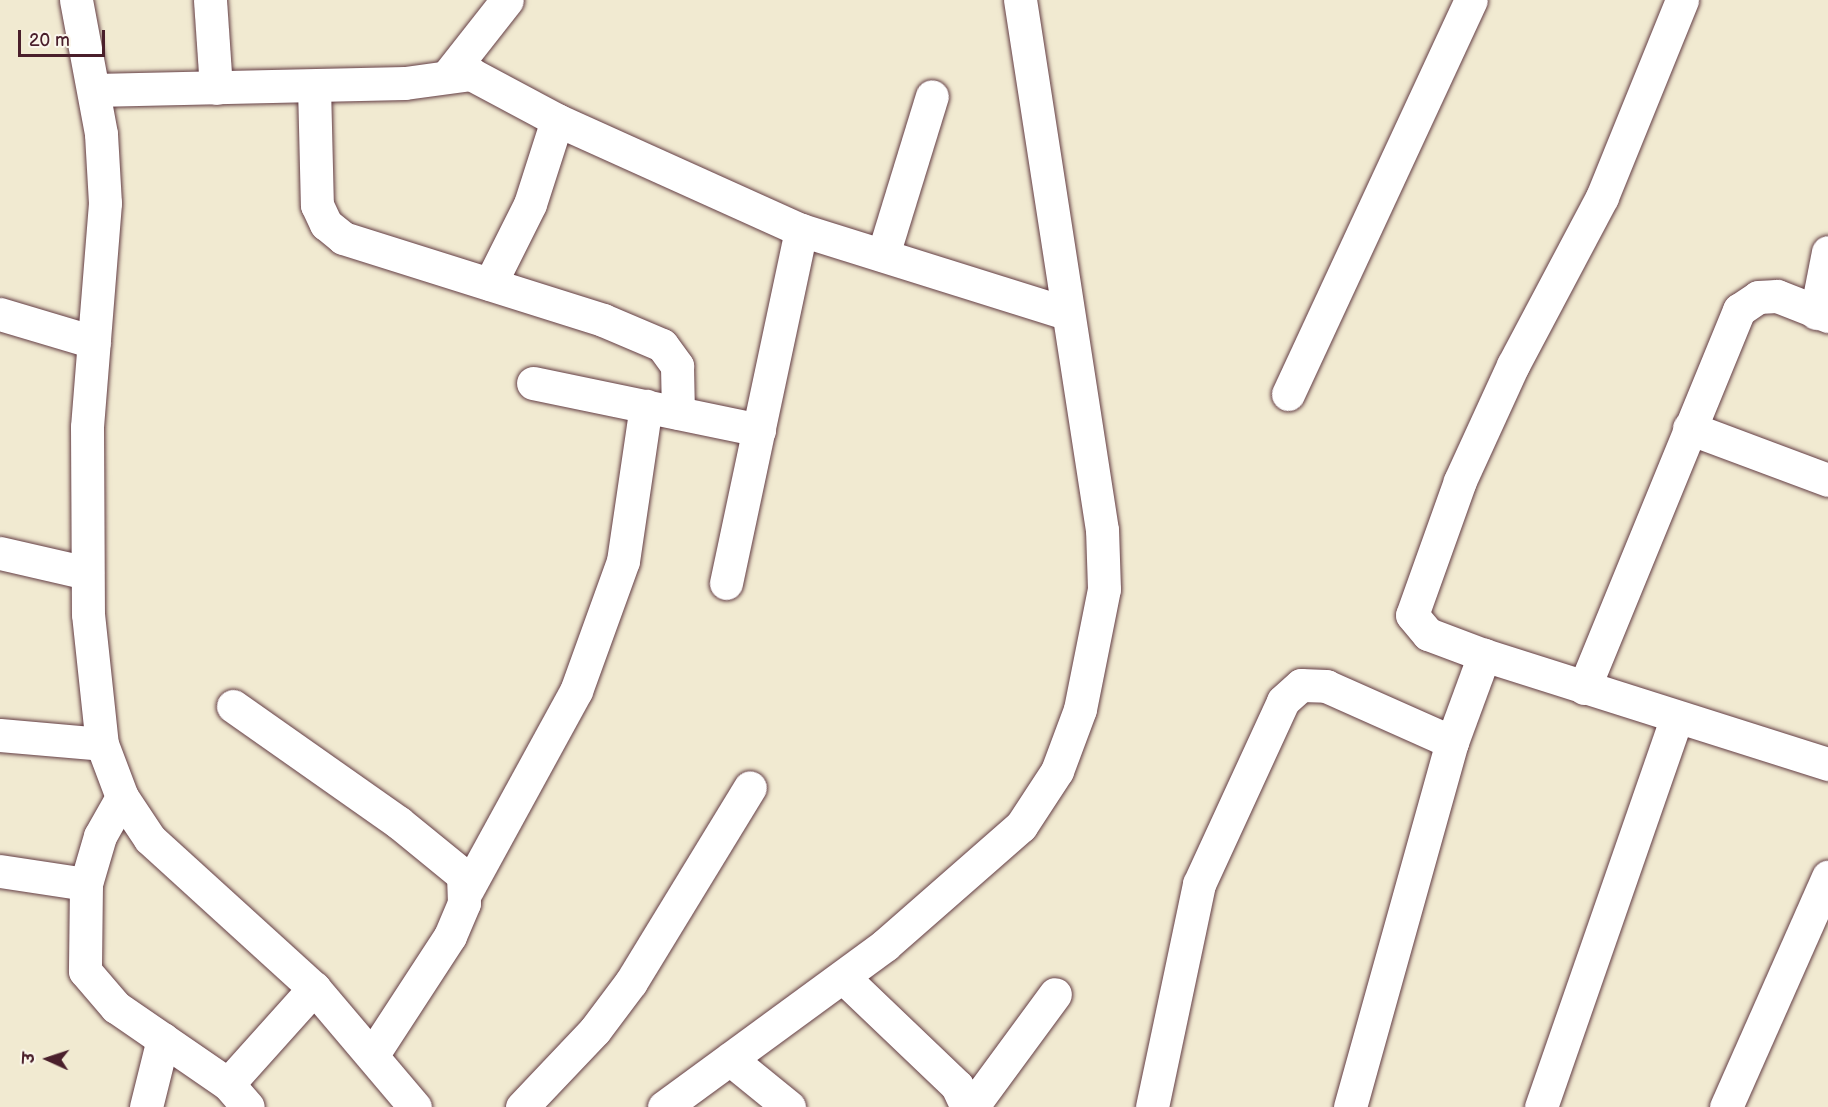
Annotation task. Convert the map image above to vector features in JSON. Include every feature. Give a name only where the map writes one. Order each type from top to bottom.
[{"type":"street","points":[[76,0],[94,90],[105,202],[101,278],[94,332],[87,427],[87,573],[102,744],[122,797],[150,838],[314,988],[373,1054],[415,1107]]},
{"type":"street","points":[[210,0],[216,88]]},
{"type":"street","points":[[448,75],[507,0]]},
{"type":"street","points":[[664,1107],[843,977],[1021,826],[1057,771],[1080,710],[1104,589],[1102,530],[1066,313],[1020,0]]},
{"type":"street","points":[[1288,394],[1471,0]]},
{"type":"street","points":[[1682,0],[1602,197],[1513,365],[1460,481],[1413,604],[1416,625],[1428,634],[1484,655],[1828,764]]},
{"type":"street","points":[[94,90],[314,86],[471,74],[493,82],[557,120],[801,230],[1066,313]]},
{"type":"street","points":[[314,86],[317,205],[326,224],[343,238],[490,285],[662,345],[677,366],[678,414]]},
{"type":"street","points":[[883,255],[933,96]]},
{"type":"street","points":[[490,285],[530,204],[557,120]]},
{"type":"street","points":[[726,583],[801,230]]},
{"type":"street","points":[[1584,688],[1739,310],[1758,297],[1778,296],[1822,314],[1828,252]]},
{"type":"street","points":[[0,314],[94,332]]},
{"type":"street","points":[[533,383],[759,430]]},
{"type":"street","points":[[373,1054],[450,936],[466,890],[576,691],[623,561],[646,406]]},
{"type":"street","points":[[1689,428],[1828,480]]},
{"type":"street","points":[[0,553],[87,573]]},
{"type":"street","points":[[1350,1107],[1452,742],[1484,655]]},
{"type":"street","points":[[1152,1107],[1199,884],[1282,701],[1301,685],[1326,686],[1452,742]]},
{"type":"street","points":[[234,706],[398,822],[463,876],[466,890]]},
{"type":"street","points":[[1541,1107],[1677,717]]},
{"type":"street","points":[[0,735],[102,744]]},
{"type":"street","points":[[522,1107],[595,1030],[631,982],[750,787]]},
{"type":"street","points":[[122,797],[100,836],[86,884],[85,971],[116,1007],[163,1039],[238,1096],[314,988]]},
{"type":"street","points":[[0,871],[86,884]]},
{"type":"street","points":[[1726,1107],[1828,877]]},
{"type":"street","points":[[843,977],[957,1086],[967,1107]]},
{"type":"street","points":[[972,1107],[1055,994]]},
{"type":"street","points":[[146,1107],[163,1039]]},
{"type":"street","points":[[730,1059],[789,1107]]}]
